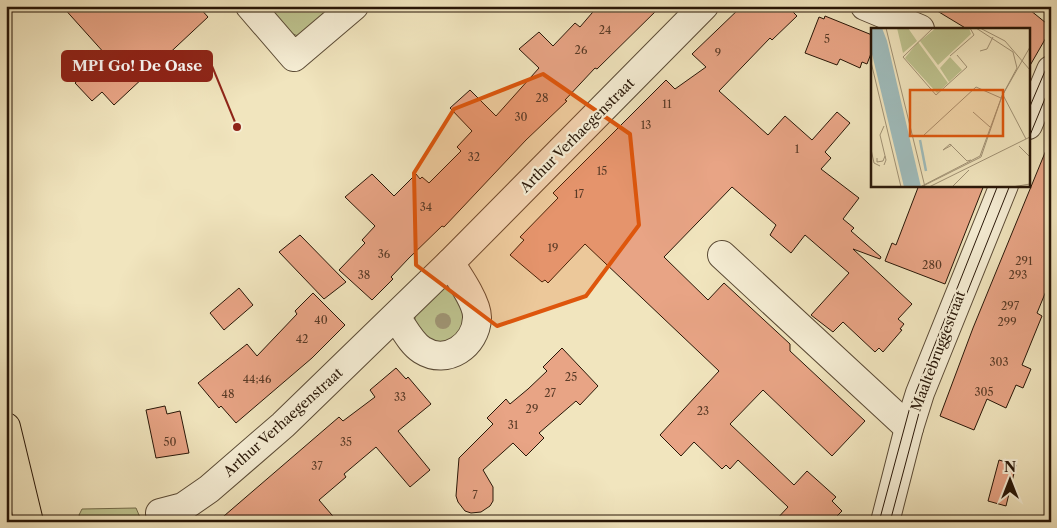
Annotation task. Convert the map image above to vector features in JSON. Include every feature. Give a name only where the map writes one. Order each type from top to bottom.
[{"type":"highway","points":[[6,427],[29,522]]},
{"type":"street","points":[[250,6],[294,57],[354,6]]},
{"type":"street","name":"Arthur Verhaegenstraat","points":[[160,513],[183,507],[209,489],[283,425],[396,317],[704,6]]},
{"type":"street","points":[[865,6],[918,28]]},
{"type":"street","points":[[1030,114],[1034,91],[1051,70]]},
{"type":"street","name":"Maaltebruggestraat","points":[[885,522],[909,428],[920,394],[1004,186]]},
{"type":"street","points":[[722,255],[909,428]]},
{"type":"street","points":[[396,317],[413,342],[422,350],[434,355],[458,352],[468,344],[478,317],[472,299],[450,263]]},
{"type":"highlighted area","points":[[543,74],[630,134],[639,225],[586,296],[497,326],[416,265],[414,173],[454,109]]},
{"type":"green space","points":[[265,6],[344,6],[305,39],[286,31]]},
{"type":"green space","points":[[448,280],[472,319],[441,349],[415,329],[415,314]]},
{"type":"green space","points":[[136,508],[142,522],[81,522],[79,515],[82,509]]},
{"type":"building","points":[[62,6],[198,6],[208,17],[114,105],[102,92],[92,101],[75,83],[106,55]]},
{"type":"building","points":[[598,6],[661,6],[597,69],[595,68],[565,100],[567,101],[526,140],[444,227],[442,226],[409,258],[391,277],[393,279],[372,300],[339,270],[365,243],[362,240],[375,226],[345,197],[372,174],[394,196],[416,174],[420,179],[422,177],[429,183],[461,151],[457,147],[472,131],[450,108],[470,90],[496,116],[539,68],[519,49],[539,32],[553,46],[575,23],[580,27]]},
{"type":"building","points":[[742,6],[787,6],[797,16],[772,40],[770,38],[719,91],[768,135],[785,116],[812,140],[837,112],[850,123],[825,152],[831,158],[821,169],[859,198],[843,219],[854,228],[851,231],[881,257],[880,259],[853,249],[912,304],[898,319],[904,324],[900,329],[902,330],[883,352],[879,348],[875,352],[843,322],[833,332],[811,315],[849,273],[805,235],[791,253],[770,235],[776,225],[732,187],[664,257],[708,300],[724,283],[790,344],[790,351],[865,421],[832,456],[763,390],[730,424],[794,485],[807,471],[836,497],[832,501],[842,511],[831,522],[774,522],[788,507],[738,460],[730,469],[726,465],[722,469],[694,442],[681,456],[660,435],[719,371],[585,244],[548,283],[545,280],[542,282],[510,255],[524,240],[520,237],[558,198],[553,193],[666,80],[675,89],[706,67],[692,54]]},
{"type":"building","points":[[929,6],[1025,6],[1051,29],[1030,66],[1030,28],[965,28]]},
{"type":"building","points":[[825,16],[871,35],[871,54],[867,64],[862,62],[860,68],[840,59],[837,65],[805,53],[819,17],[824,19]]},
{"type":"building","points":[[1051,138],[1051,279],[1037,313],[1042,316],[1022,365],[1031,369],[1023,388],[1016,385],[1006,408],[987,399],[974,430],[940,416],[973,328]]},
{"type":"building","points":[[919,186],[984,186],[945,284],[885,261],[892,243],[896,245]]},
{"type":"building","points":[[300,235],[346,282],[324,299],[279,252]]},
{"type":"building","points":[[239,288],[253,305],[224,330],[210,313]]},
{"type":"building","points":[[313,293],[345,325],[312,358],[236,423],[221,406],[219,408],[198,383],[247,344],[257,356],[297,314],[295,311]]},
{"type":"building","points":[[562,348],[598,386],[580,405],[576,401],[539,433],[544,438],[526,456],[513,443],[483,470],[493,487],[493,501],[490,506],[481,512],[471,513],[465,511],[456,496],[459,458],[493,424],[487,418],[506,399],[510,404],[528,389],[547,371],[543,367]]},
{"type":"building","points":[[396,368],[406,379],[408,377],[431,404],[398,431],[430,470],[410,487],[376,447],[344,474],[346,477],[319,500],[338,522],[217,522],[339,417],[343,421],[375,397],[370,390]]},
{"type":"building","points":[[165,406],[167,414],[180,411],[189,453],[156,458],[146,410]]},
{"type":"building","points":[[999,460],[1016,465],[1006,506],[988,501]]},
{"type":"tram line","points":[[1030,106],[1051,57]]},
{"type":"tram line","points":[[1030,135],[1051,84]]},
{"type":"tram line","points":[[879,522],[910,407],[998,186]]},
{"type":"tram line","points":[[890,522],[919,413],[1010,186]]},
{"type":"place","name":"MPI Go! De Oase","points":[[237,127]]}]
